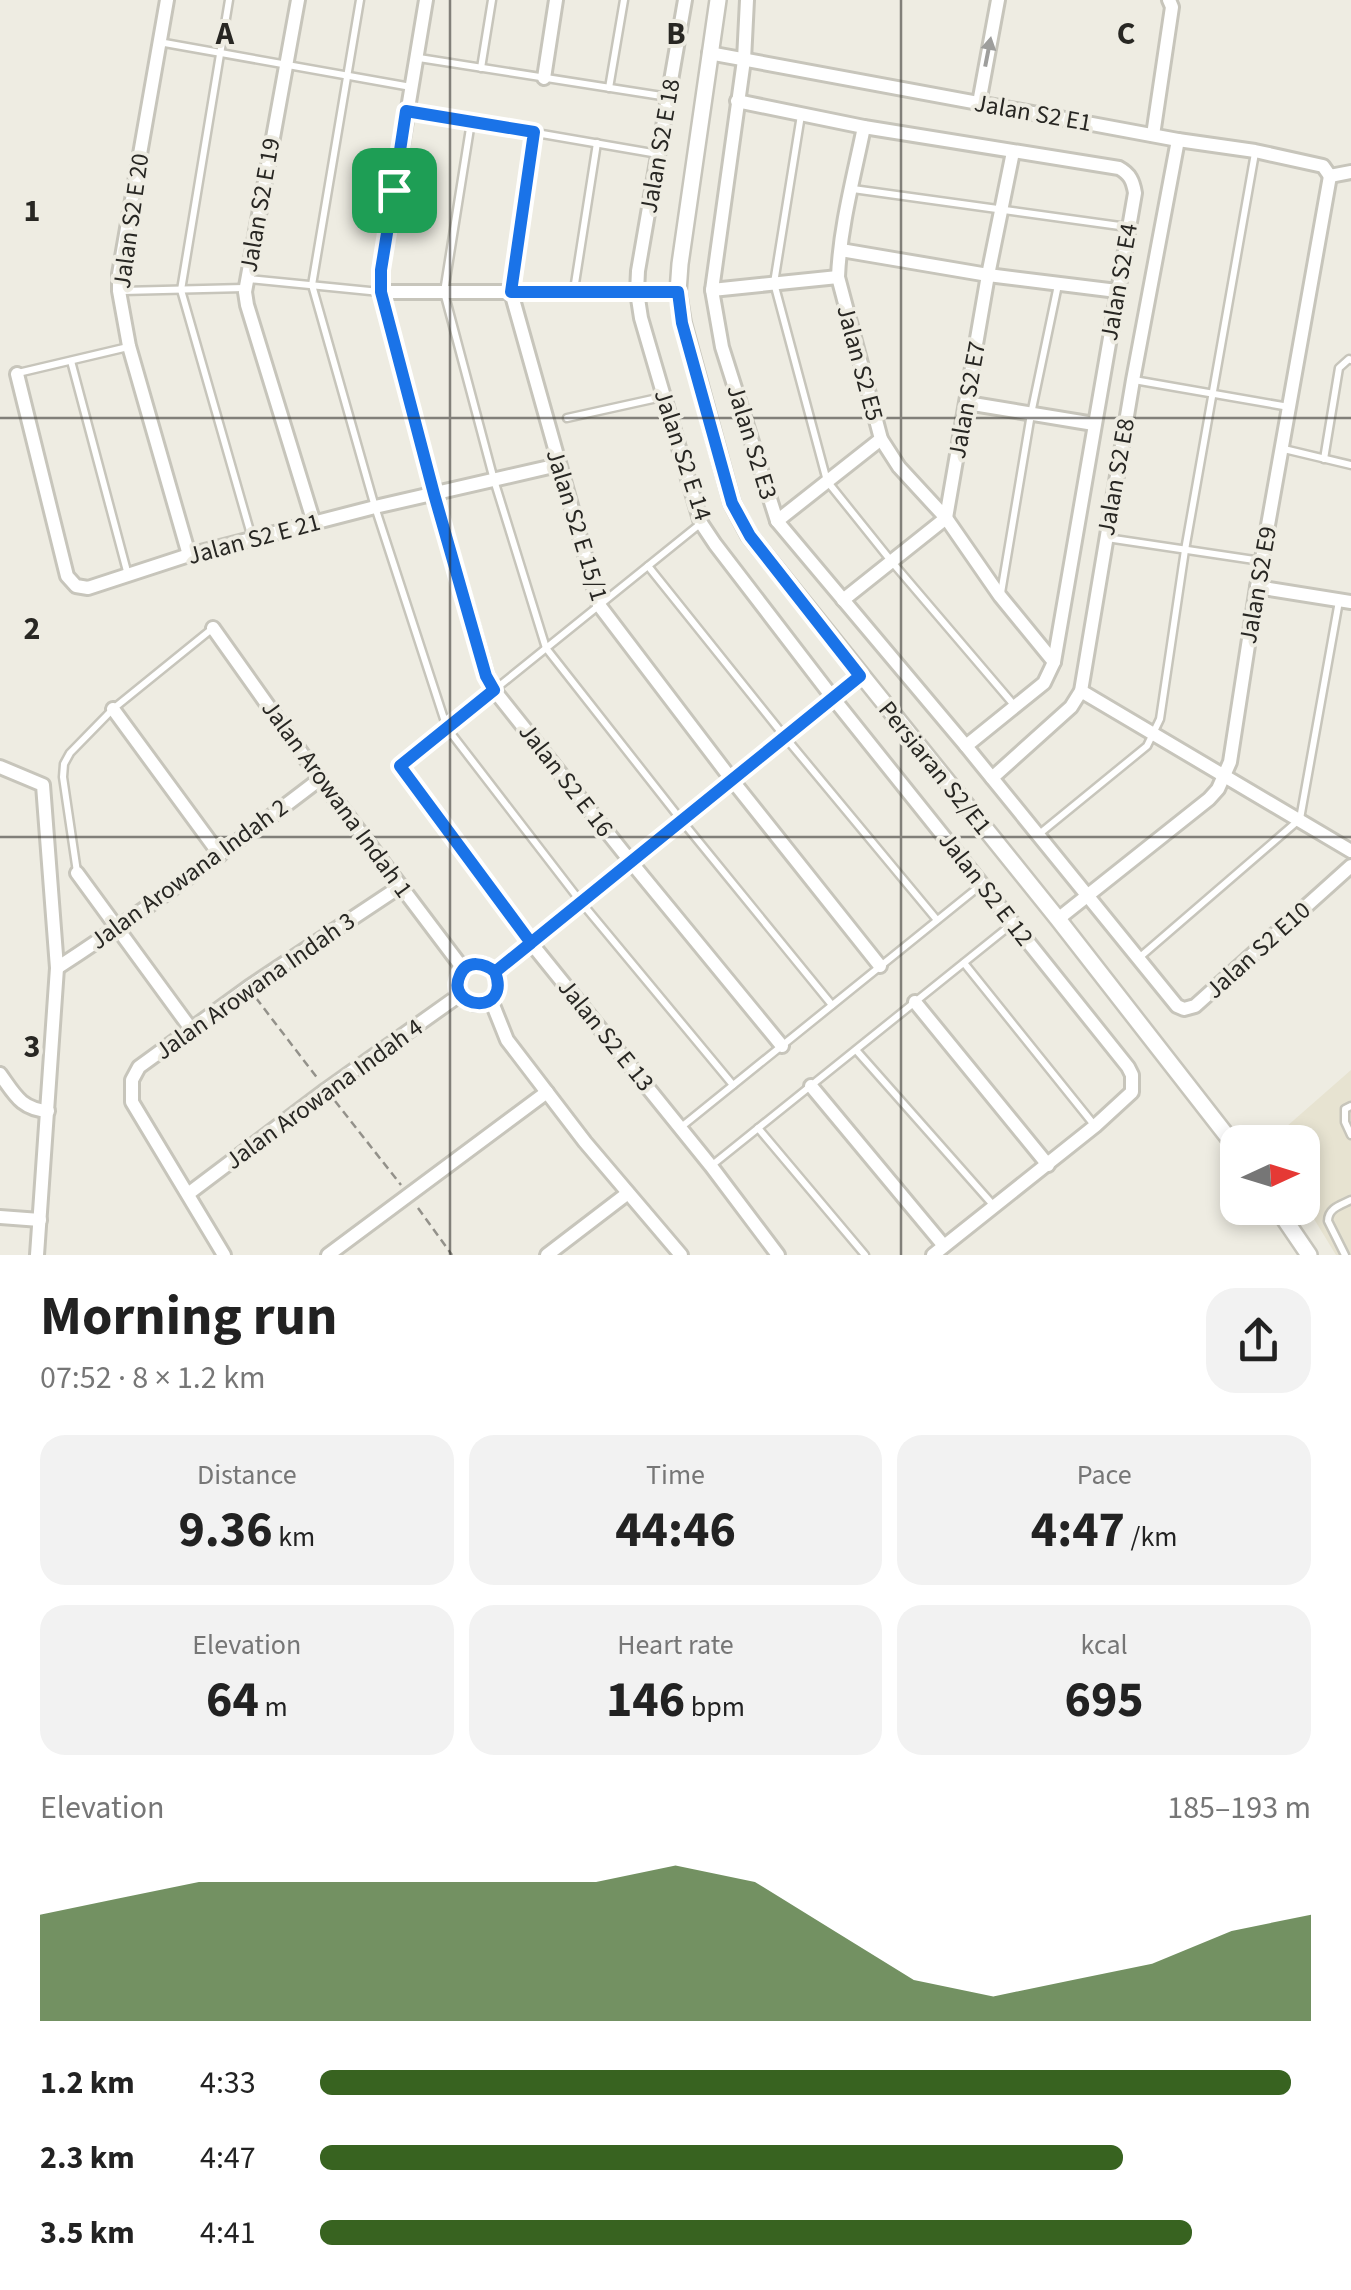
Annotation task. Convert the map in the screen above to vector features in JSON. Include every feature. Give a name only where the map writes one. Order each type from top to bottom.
[{"type":"street","name":"Jalan S2 E 20","points":[[167,0],[118,292],[129,346],[189,555]]},
{"type":"street","name":"Jalan S2 E 19","points":[[298,0],[246,284],[247,306],[314,523]]},
{"type":"street","name":"Jalan S2 E 16","points":[[426,0],[381,270],[381,292],[486,676],[782,1046]]},
{"type":"street","points":[[544,78],[556,0]]},
{"type":"street","name":"Jalan S2 E 18","points":[[637,292],[686,0]]},
{"type":"street","name":"Persiaran S2/E1","points":[[718,0],[678,292],[682,323],[732,503],[750,536],[1220,1127]]},
{"type":"street","name":"Jalan S2 E3","points":[[747,0],[744,60],[712,290],[722,347],[777,521],[966,746],[1086,897]]},
{"type":"street","points":[[979,103],[998,0]]},
{"type":"street","points":[[1153,135],[1170,0]]},
{"type":"street","name":"Jalan S2 E1","points":[[710,53],[1255,152],[1323,166],[1330,176]]},
{"type":"street","name":"Jalan S2 E4","points":[[737,101],[864,127],[1119,168],[1133,181],[1135,193],[1054,662],[1044,683],[966,746]]},
{"type":"street","name":"Jalan S2 E5","points":[[864,127],[838,277],[881,439],[1054,662]]},
{"type":"street","points":[[511,292],[534,132]]},
{"type":"street","name":"Jalan S2 E8","points":[[1081,692],[1178,140]]},
{"type":"street","name":"Jalan S2 E7","points":[[946,518],[1013,152]]},
{"type":"street","points":[[1330,176],[1351,172]]},
{"type":"street","name":"Jalan S2 E9","points":[[1058,919],[1209,800],[1230,762],[1261,561],[1330,176]]},
{"type":"street","points":[[841,250],[1117,292]]},
{"type":"street","points":[[712,290],[838,277]]},
{"type":"street","points":[[381,292],[678,292]]},
{"type":"street","name":"Jalan S2 E 15/1","points":[[511,292],[599,605],[880,966]]},
{"type":"street","name":"Jalan S2 E 14","points":[[637,292],[641,318],[701,523],[833,698]]},
{"type":"street","name":"Jalan S2 E 21","points":[[17,374],[68,576],[76,586],[88,588],[189,555],[558,465]]},
{"type":"street","points":[[967,403],[1094,424]]},
{"type":"street","points":[[777,521],[881,439]]},
{"type":"street","points":[[843,600],[946,518]]},
{"type":"street","points":[[1257,587],[1345,601]]},
{"type":"street","name":"Jalan Arowana Indah 1","points":[[213,628],[320,779],[464,970]]},
{"type":"street","points":[[495,972],[860,676]]},
{"type":"street","points":[[992,778],[1071,707],[1081,692],[1351,851]]},
{"type":"street","name":"Jalan S2 E 12","points":[[833,698],[1128,1067],[1132,1092],[1096,1126]]},
{"type":"street","points":[[114,709],[220,855]]},
{"type":"street","name":"Jalan S2 E 13","points":[[400,766],[531,943],[778,1255]]},
{"type":"street","points":[[0,767],[43,785],[57,968],[37,1255]]},
{"type":"street","name":"Jalan Arowana Indah 2","points":[[57,968],[220,855],[320,779]]},
{"type":"street","name":"Jalan S2 E10","points":[[1086,897],[1177,1006],[1184,1009],[1195,1006],[1351,866]]},
{"type":"street","points":[[77,873],[191,1029]]},
{"type":"street","name":"Jalan Arowana Indah 3","points":[[224,1255],[132,1102],[132,1080],[139,1067],[249,987],[401,886]]},
{"type":"street","points":[[482,964],[495,972],[498,989],[490,1000],[471,1003],[461,994],[458,981],[464,970],[482,964]]},
{"type":"street","name":"Jalan Arowana Indah 4","points":[[188,1194],[461,994]]},
{"type":"street","points":[[490,1000],[507,1040],[681,1255]]},
{"type":"street","points":[[915,1002],[1048,1164]]},
{"type":"street","points":[[0,1074],[20,1102],[48,1112]]},
{"type":"street","points":[[811,1086],[938,1251],[1096,1126]]},
{"type":"street","points":[[328,1255],[547,1092]]},
{"type":"street","points":[[547,1255],[628,1193]]},
{"type":"street","points":[[0,1217],[40,1220]]},
{"type":"street","points":[[1288,1225],[1308,1255]]},
{"type":"lane","points":[[229,0],[180,290],[253,539]]},
{"type":"lane","points":[[360,0],[312,285],[376,507],[448,728],[581,902],[733,1085]]},
{"type":"lane","points":[[481,68],[492,0]]},
{"type":"lane","points":[[609,88],[624,0]]},
{"type":"lane","points":[[158,42],[411,87]]},
{"type":"lane","points":[[417,58],[670,98]]},
{"type":"lane","points":[[406,111],[659,154]]},
{"type":"lane","points":[[801,114],[774,284],[827,481],[1016,707]]},
{"type":"lane","points":[[471,122],[444,292],[494,480],[546,648],[832,1005]]},
{"type":"lane","points":[[574,292],[597,144]]},
{"type":"lane","points":[[1038,834],[1147,746],[1160,720],[1255,152]]},
{"type":"lane","points":[[851,188],[1129,227]]},
{"type":"lane","points":[[118,292],[246,284],[381,292]]},
{"type":"lane","points":[[1000,596],[1058,284]]},
{"type":"lane","points":[[17,374],[129,346]]},
{"type":"lane","points":[[1324,459],[1339,368],[1351,360]]},
{"type":"lane","points":[[71,361],[128,576]]},
{"type":"lane","points":[[1133,380],[1290,407]]},
{"type":"lane","points":[[567,418],[663,396]]},
{"type":"lane","points":[[1282,449],[1351,464]]},
{"type":"lane","points":[[400,766],[701,523]]},
{"type":"lane","points":[[1106,538],[1261,561]]},
{"type":"lane","points":[[648,566],[938,920]]},
{"type":"lane","points":[[1139,958],[1300,819],[1345,601]]},
{"type":"lane","points":[[77,873],[63,777],[70,753],[114,709],[213,628]]},
{"type":"lane","points":[[680,1128],[982,884]]},
{"type":"lane","points":[[711,1166],[1013,924]]},
{"type":"lane","points":[[964,962],[1096,1126]]},
{"type":"lane","points":[[856,1050],[994,1206]]},
{"type":"lane","points":[[1351,1106],[1345,1110],[1344,1122],[1351,1135]]},
{"type":"lane","points":[[758,1128],[864,1255]]},
{"type":"lane","points":[[1345,1255],[1328,1215],[1351,1200]]},
{"type":"path","points":[[249,987],[452,1255]]},
{"type":"shaded area","points":[[1351,1070],[1351,1255],[1336,1255],[1318,1225],[1320,1125],[1288,1125]]},
{"type":"route","points":[[394,190],[381,270],[386,318],[486,676],[494,690],[400,766],[531,943],[495,972],[495,995],[478,1004],[471,1003],[458,988],[464,970],[482,964],[495,972],[860,676],[750,536],[732,503],[682,323],[678,292],[511,292],[534,132],[406,111],[394,190]]}]
